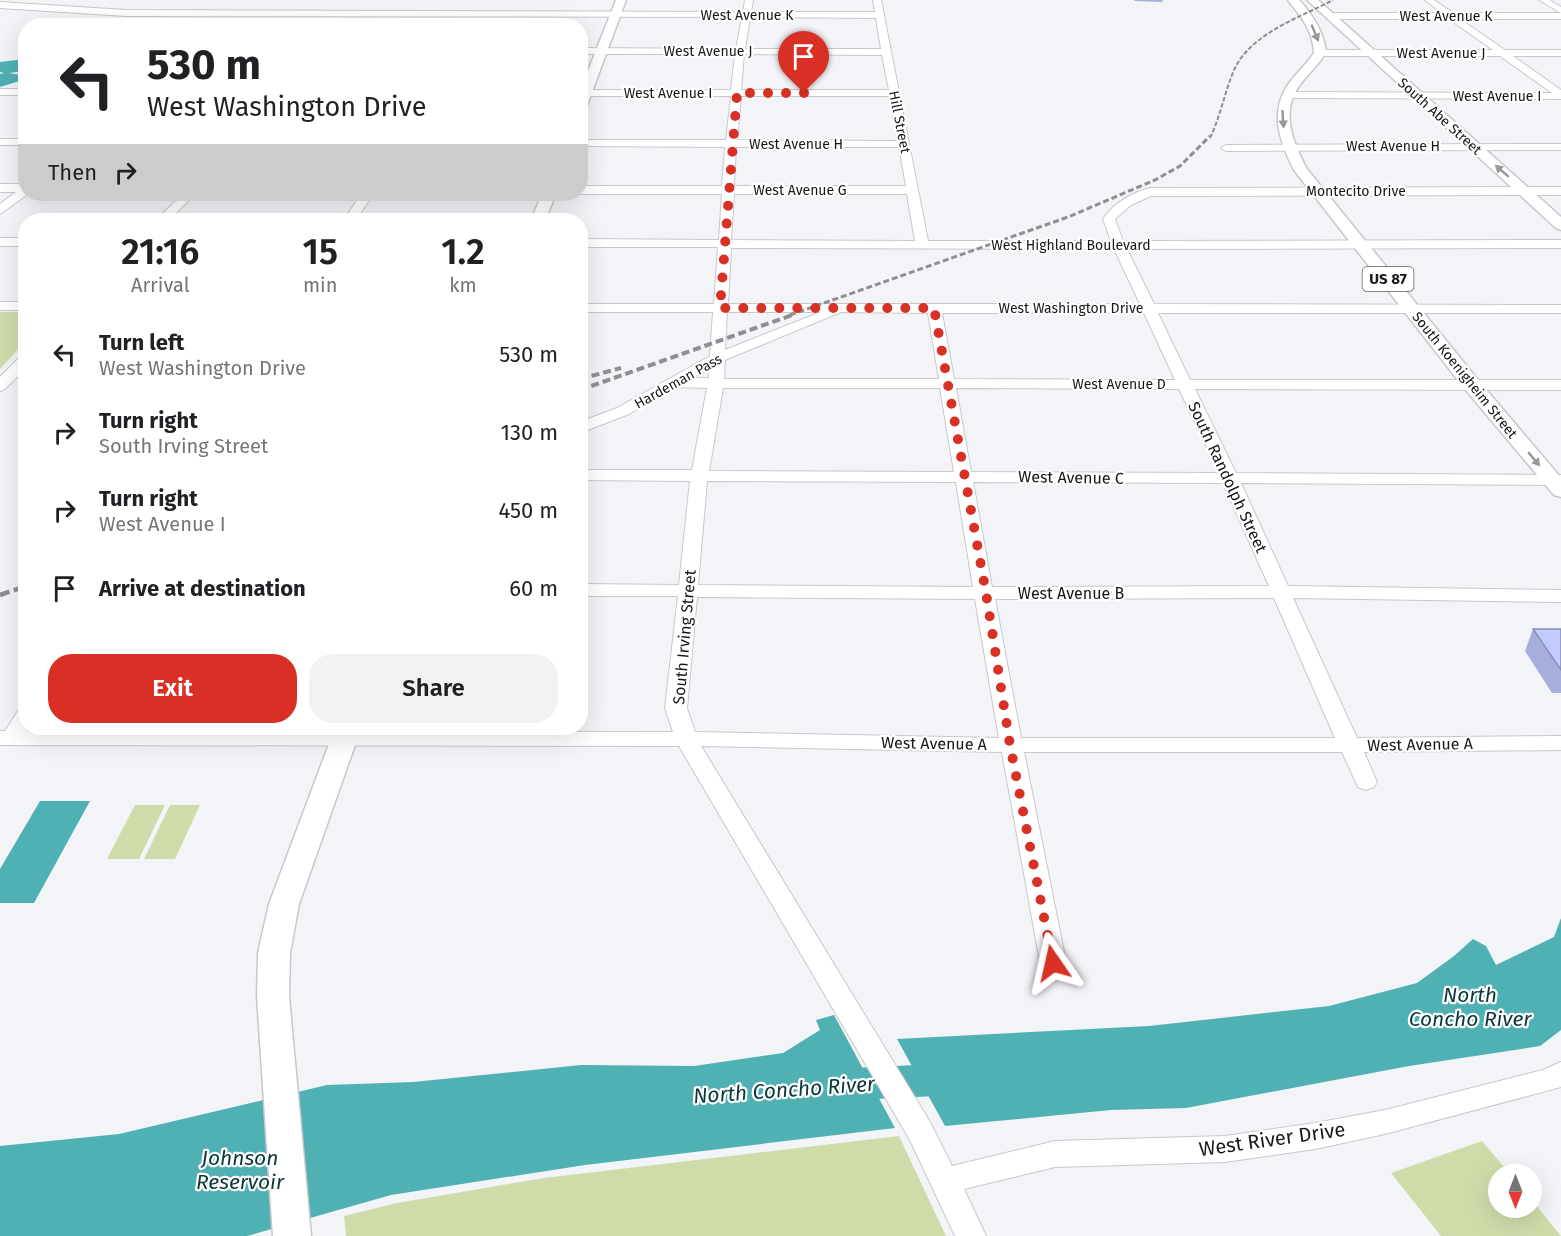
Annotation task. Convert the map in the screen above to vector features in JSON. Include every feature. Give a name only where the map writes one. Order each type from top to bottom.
[{"type":"main road","points":[[588,81],[621,0]]},
{"type":"main road","points":[[1293,0],[1306,14],[1317,36],[1320,53]]},
{"type":"main road","name":"South Abe Street","points":[[1316,3],[1561,225]]},
{"type":"main road","name":"South Koenigheim Street","points":[[1320,53],[1313,66],[1294,84],[1282,110],[1284,136],[1301,170],[1471,384],[1558,484]]},
{"type":"main road","points":[[292,1236],[273,997],[274,953],[284,904],[344,735]]},
{"type":"street","points":[[120,18],[146,0]]},
{"type":"street","points":[[229,18],[251,0]]},
{"type":"street","name":"Hill Street","points":[[877,0],[922,244]]},
{"type":"street","points":[[1429,0],[1561,95]]},
{"type":"street","points":[[1543,0],[1561,11]]},
{"type":"street","name":"West Avenue K","points":[[0,5],[126,14],[234,14],[355,10],[486,10],[615,14],[748,7],[880,15]]},
{"type":"street","name":"South Irving Street","points":[[748,7],[740,51],[731,144],[716,383],[699,477],[676,708],[686,739],[920,1131],[971,1236]]},
{"type":"street","points":[[348,18],[355,10]]},
{"type":"street","points":[[481,18],[486,10]]},
{"type":"street","name":"West Avenue K","points":[[1332,16],[1561,16]]},
{"type":"street","name":"West Avenue J","points":[[588,51],[886,52]]},
{"type":"street","name":"West Avenue J","points":[[1320,53],[1561,53]]},
{"type":"street","points":[[0,92],[18,92]]},
{"type":"street","name":"West Avenue I","points":[[588,93],[894,93]]},
{"type":"street","name":"West Avenue I","points":[[1289,95],[1561,95]]},
{"type":"street","points":[[0,142],[18,142]]},
{"type":"street","name":"West Avenue H","points":[[588,143],[904,144]]},
{"type":"street","name":"West Avenue H","points":[[1226,148],[1288,146],[1561,147]]},
{"type":"street","points":[[0,188],[18,188]]},
{"type":"street","name":"West Avenue G","points":[[588,190],[912,190]]},
{"type":"street","name":"Montecito Drive","points":[[1150,192],[1561,191]]},
{"type":"street","name":"South Randolph Street","points":[[1150,192],[1112,213],[1109,219],[1118,244],[1230,479],[1366,782]]},
{"type":"street","points":[[0,210],[18,195]]},
{"type":"street","points":[[169,213],[182,201]]},
{"type":"street","points":[[0,242],[18,242]]},
{"type":"street","name":"West Highland Boulevard","points":[[588,243],[1561,244]]},
{"type":"street","points":[[0,306],[18,306]]},
{"type":"street","name":"West Washington Drive","points":[[588,308],[1561,309]]},
{"type":"street","name":"Hardeman Pass","points":[[588,425],[623,411],[677,383],[718,357],[843,308]]},
{"type":"street","points":[[934,308],[986,593],[1010,745],[1053,963]]},
{"type":"street","points":[[2,382],[18,367]]},
{"type":"street","points":[[2,382],[18,380]]},
{"type":"street","name":"West Avenue D","points":[[677,383],[1561,386]]},
{"type":"street","name":"West Avenue C","points":[[588,475],[964,476],[1558,484]]},
{"type":"street","name":"West Avenue B","points":[[588,590],[986,593],[1281,592],[1561,596]]},
{"type":"street","points":[[5,738],[18,724]]},
{"type":"street","name":"West Avenue A","points":[[5,738],[209,735]]},
{"type":"street","name":"West Avenue A","points":[[459,735],[1010,745],[1351,746],[1561,743]]},
{"type":"street","name":"West River Drive","points":[[944,1182],[1055,1154],[1225,1149],[1315,1137],[1557,1083]]},
{"type":"green space","points":[[0,312],[18,312],[18,350],[0,369]]},
{"type":"green space","points":[[135,805],[165,805],[139,859],[107,859]]},
{"type":"green space","points":[[170,805],[200,805],[175,859],[144,859]]},
{"type":"green space","points":[[899,1136],[946,1236],[346,1236],[344,1216],[397,1203],[544,1178]]},
{"type":"green space","points":[[1482,1141],[1502,1164],[1488,1164],[1488,1218],[1542,1218],[1542,1212],[1561,1236],[1441,1236],[1391,1173]]},
{"type":"water","points":[[18,60],[18,72],[9,73],[18,74],[18,82],[0,87],[0,74],[4,73],[0,72],[0,62]]},
{"type":"water","points":[[40,801],[90,801],[34,903],[0,903],[0,869]]},
{"type":"water","name":"North Concho River","points":[[1561,918],[1561,1030],[1540,1046],[1409,1066],[1186,1108],[1111,1110],[945,1126],[897,1039],[1149,1026],[1329,1006],[1417,983],[1473,939],[1486,946],[1496,965],[1554,937]]},
{"type":"water","name":"Johnson Reservoir","points":[[834,1015],[895,1128],[585,1165],[391,1195],[247,1236],[0,1236],[0,1146],[119,1134],[327,1085],[413,1082],[581,1065],[694,1066],[783,1053],[820,1030],[816,1020]]},
{"type":"building","points":[[1533,629],[1561,629],[1561,670]]},
{"type":"waterway","name":"North Concho River","points":[[834,1085],[957,1079]]},
{"type":"railway","points":[[1210,138],[1235,68],[1243,56],[1253,45],[1278,27],[1333,0]]},
{"type":"railway","points":[[790,315],[1068,217],[1155,180],[1180,166],[1210,136]]},
{"type":"railway","points":[[588,387],[795,314]]},
{"type":"railway","points":[[588,377],[621,368]]},
{"type":"railway","points":[[0,595],[18,589]]},
{"type":"route","points":[[804,93],[737,93],[731,144],[720,308],[934,308],[986,593],[1010,745],[1053,963]]}]
